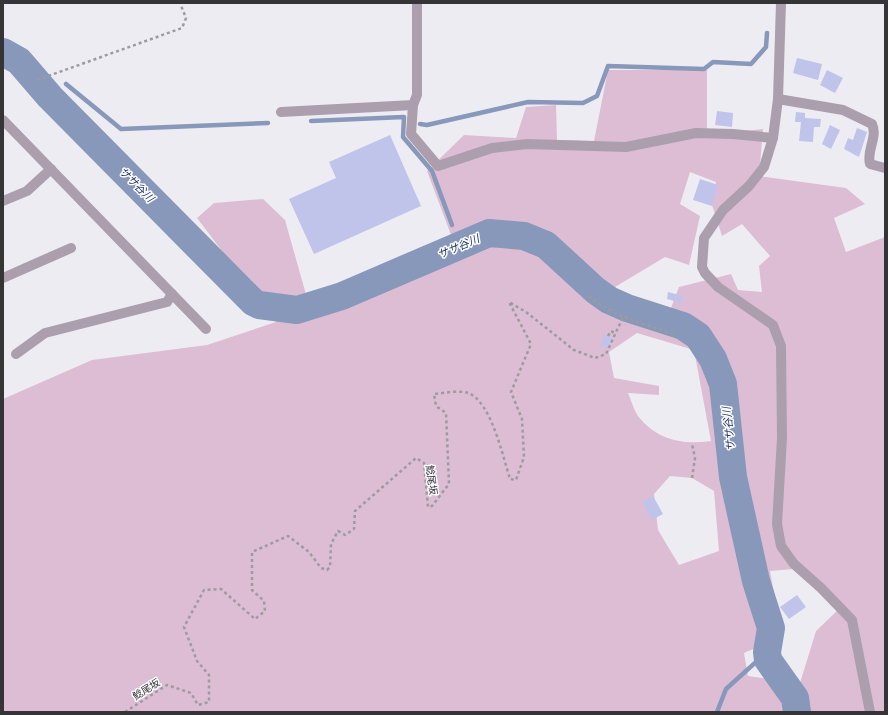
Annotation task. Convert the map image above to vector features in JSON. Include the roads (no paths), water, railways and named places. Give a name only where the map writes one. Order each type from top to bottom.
[{"type":"street","points":[[417,3],[418,95],[413,105],[411,134],[438,166],[492,148],[527,144],[626,147],[696,134],[733,134],[773,138]]},
{"type":"street","points":[[780,3],[778,100],[773,138],[764,167],[749,186],[723,210],[704,238],[702,267],[705,273],[718,287],[773,325],[781,346],[782,438],[777,524],[781,546],[794,564],[821,588],[852,620],[870,712]]},
{"type":"street","points":[[778,100],[843,110],[872,124],[875,131],[869,159],[870,164],[885,168]]},
{"type":"street","points":[[281,112],[413,105]]},
{"type":"street","points":[[3,120],[206,329]]},
{"type":"street","points":[[3,201],[27,191],[51,169]]},
{"type":"street","points":[[3,278],[71,248]]},
{"type":"street","points":[[16,354],[45,333],[166,302],[172,294]]},
{"type":"waterway","points":[[420,124],[427,125],[528,102],[583,103],[597,96],[608,66],[704,69],[713,62],[751,64],[766,47],[767,33]]},
{"type":"waterway","name":"ササ谷川","points":[[3,52],[19,61],[50,97],[253,302],[259,305],[297,310],[342,296],[489,233],[524,236],[546,245],[595,290],[609,300],[627,308],[683,326],[698,336],[713,359],[723,384],[733,477],[756,581],[771,628],[767,652],[768,660],[795,698],[797,712]]},
{"type":"waterway","points":[[66,84],[121,129],[268,123]]},
{"type":"waterway","points":[[311,121],[404,117],[403,137],[432,171],[452,225]]},
{"type":"waterway","points":[[717,712],[726,689],[767,652]]}]
